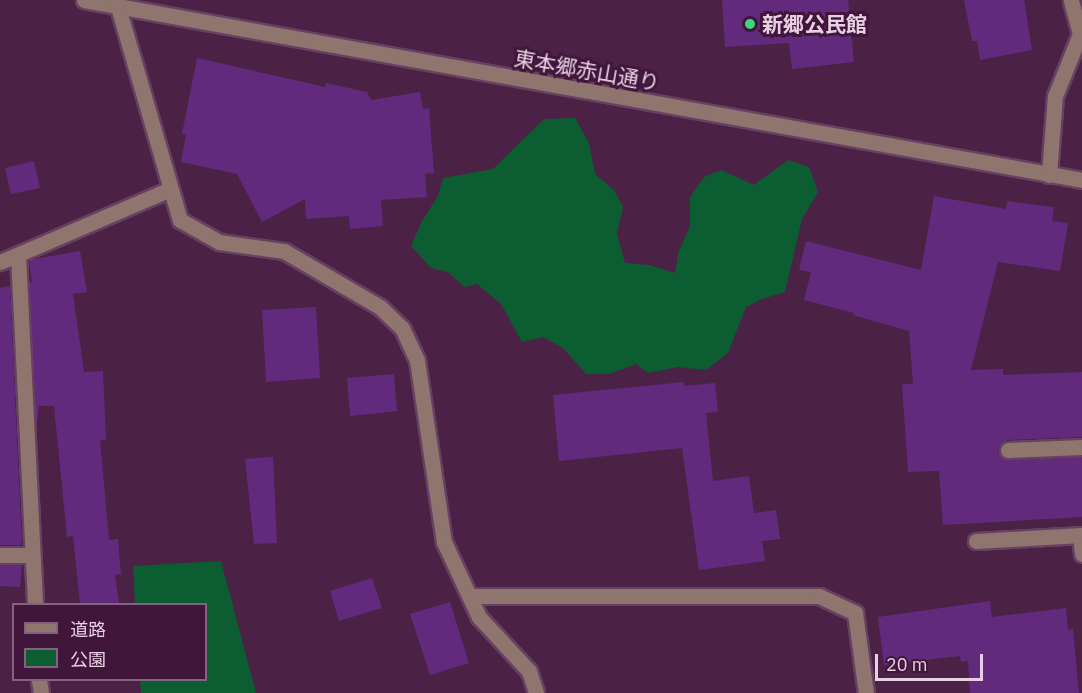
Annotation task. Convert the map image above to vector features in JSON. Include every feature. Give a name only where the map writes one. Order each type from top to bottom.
[{"type":"street","name":"東本郷赤山通り","points":[[84,0],[117,3],[1082,180]]},
{"type":"street","points":[[1049,175],[1055,96],[1080,34],[1071,0]]},
{"type":"street","points":[[117,3],[180,220],[219,242],[284,251],[380,307],[402,328],[417,360],[444,542],[479,617],[529,671],[536,693]]},
{"type":"street","points":[[0,262],[170,189]]},
{"type":"street","points":[[18,255],[35,603]]},
{"type":"street","points":[[1008,450],[1082,447]]},
{"type":"street","points":[[976,540],[1081,535],[1082,554]]},
{"type":"street","points":[[0,555],[32,555]]},
{"type":"street","points":[[470,596],[819,596],[855,614],[866,693]]},
{"type":"green space","points":[[575,118],[589,143],[595,174],[614,190],[623,207],[617,234],[625,263],[649,265],[675,273],[678,253],[690,226],[690,197],[704,177],[721,170],[754,185],[788,160],[809,167],[818,192],[802,219],[785,292],[746,307],[728,353],[706,370],[678,367],[648,373],[636,364],[609,374],[586,374],[563,348],[543,337],[522,342],[501,304],[477,284],[464,287],[448,272],[431,268],[411,246],[422,221],[438,196],[443,178],[493,169],[544,119]]},
{"type":"green space","points":[[221,561],[256,693],[141,693],[140,681],[207,681],[207,603],[135,603],[133,566]]},
{"type":"building","points":[[722,0],[848,0],[854,62],[792,69],[789,43],[725,47]]},
{"type":"building","points":[[964,0],[1024,0],[1032,50],[980,60],[977,41],[972,41]]},
{"type":"building","points":[[197,58],[325,87],[326,83],[367,92],[371,100],[420,92],[423,109],[429,108],[434,173],[425,174],[427,197],[381,200],[383,226],[350,229],[349,216],[306,219],[305,199],[262,222],[237,174],[181,162],[186,135],[182,134]]},
{"type":"building","points":[[34,161],[40,188],[11,194],[5,168]]},
{"type":"building","points":[[934,196],[1006,209],[1007,201],[1054,207],[1052,221],[1068,223],[1060,271],[998,262],[971,370],[1003,369],[1003,375],[1082,372],[1082,437],[1008,440],[1002,442],[998,450],[1000,456],[1008,460],[1082,457],[1082,517],[943,525],[939,471],[908,472],[902,384],[913,384],[909,331],[804,300],[811,272],[799,270],[806,241],[921,270]]},
{"type":"building","points":[[80,251],[87,292],[73,294],[84,372],[103,371],[106,440],[100,440],[109,540],[118,539],[121,574],[115,575],[119,603],[80,603],[73,536],[67,537],[54,406],[39,406],[36,430],[29,283],[32,282],[29,260]]},
{"type":"building","points":[[10,286],[22,545],[0,545],[0,288]]},
{"type":"building","points":[[316,307],[320,378],[266,382],[262,310]]},
{"type":"building","points":[[394,374],[397,411],[350,416],[347,378]]},
{"type":"building","points":[[684,382],[684,386],[715,383],[718,412],[706,413],[713,481],[749,476],[754,513],[776,510],[780,539],[762,541],[765,561],[699,570],[682,448],[559,461],[553,395]]},
{"type":"building","points":[[273,457],[277,543],[254,544],[245,459]]},
{"type":"building","points":[[0,565],[22,565],[20,587],[0,586]]},
{"type":"building","points":[[372,578],[382,608],[339,621],[330,591]]},
{"type":"building","points":[[990,601],[992,617],[1066,608],[1068,630],[1073,629],[1079,693],[970,693],[968,661],[961,662],[960,656],[884,665],[878,617]]},
{"type":"building","points":[[450,602],[469,663],[430,675],[410,614]]},
{"type":"place","name":"新郷公民館","points":[[750,24]]}]
